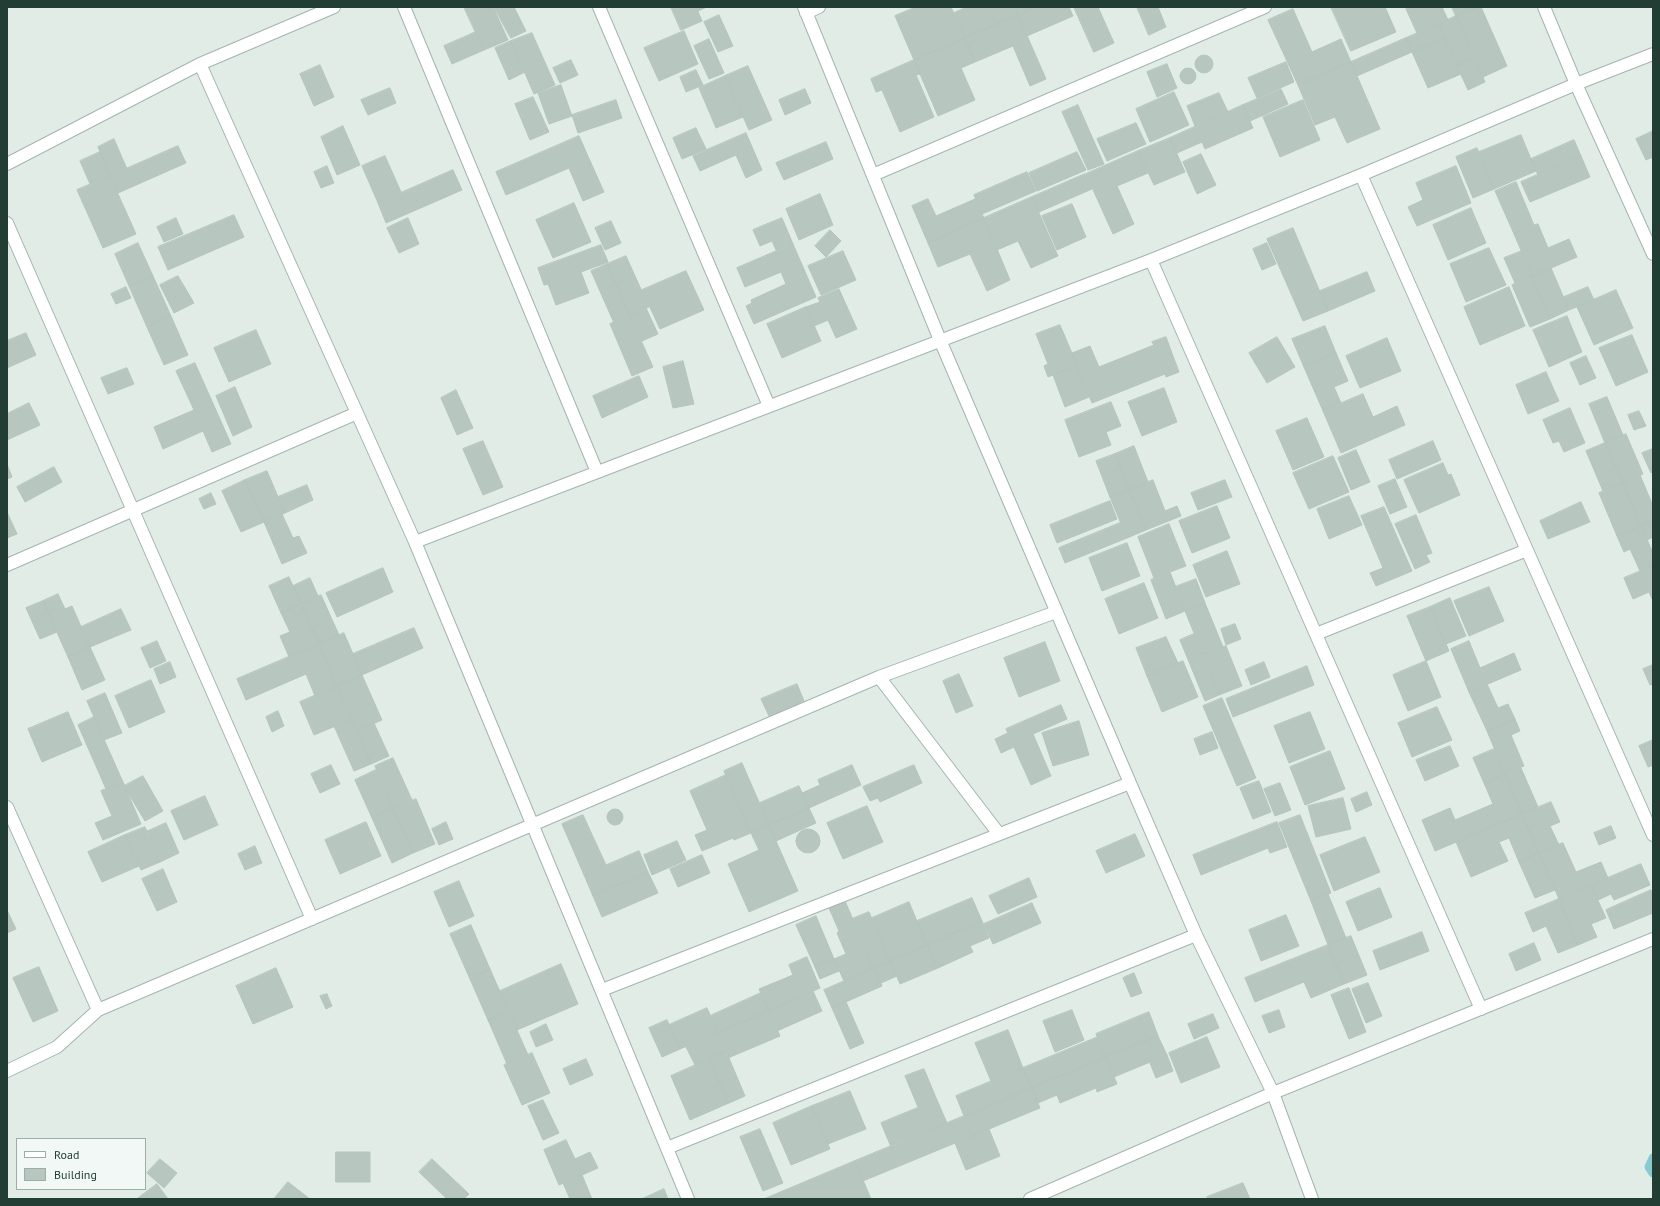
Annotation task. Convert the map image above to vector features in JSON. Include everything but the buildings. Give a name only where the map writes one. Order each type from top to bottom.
[{"type":"street","points":[[7,164],[200,64],[334,7]]},
{"type":"street","points":[[404,7],[597,472]]},
{"type":"street","points":[[599,7],[769,406]]},
{"type":"street","points":[[819,7],[805,10],[940,340],[1196,935],[1273,1094],[1312,1199]]},
{"type":"street","points":[[873,175],[1265,7]]},
{"type":"street","points":[[1544,7],[1576,84],[1653,254]]},
{"type":"street","points":[[415,542],[1151,260],[1361,175],[1576,84],[1653,54]]},
{"type":"street","points":[[200,64],[415,542],[688,1199]]},
{"type":"street","points":[[1361,175],[1653,835]]},
{"type":"street","points":[[7,222],[312,919]]},
{"type":"street","points":[[1151,260],[1481,1009]]},
{"type":"street","points":[[7,565],[357,413]]},
{"type":"street","points":[[1316,634],[1527,550]]},
{"type":"street","points":[[7,1071],[57,1047],[98,1010],[879,678],[1056,612]]},
{"type":"street","points":[[879,678],[1000,834]]},
{"type":"street","points":[[602,990],[1130,783]]},
{"type":"street","points":[[7,807],[98,1010]]},
{"type":"street","points":[[667,1148],[1196,935]]},
{"type":"street","points":[[1030,1199],[1273,1094],[1653,939]]},
{"type":"waterway","points":[[1653,1158],[1649,1167],[1653,1173]]}]
